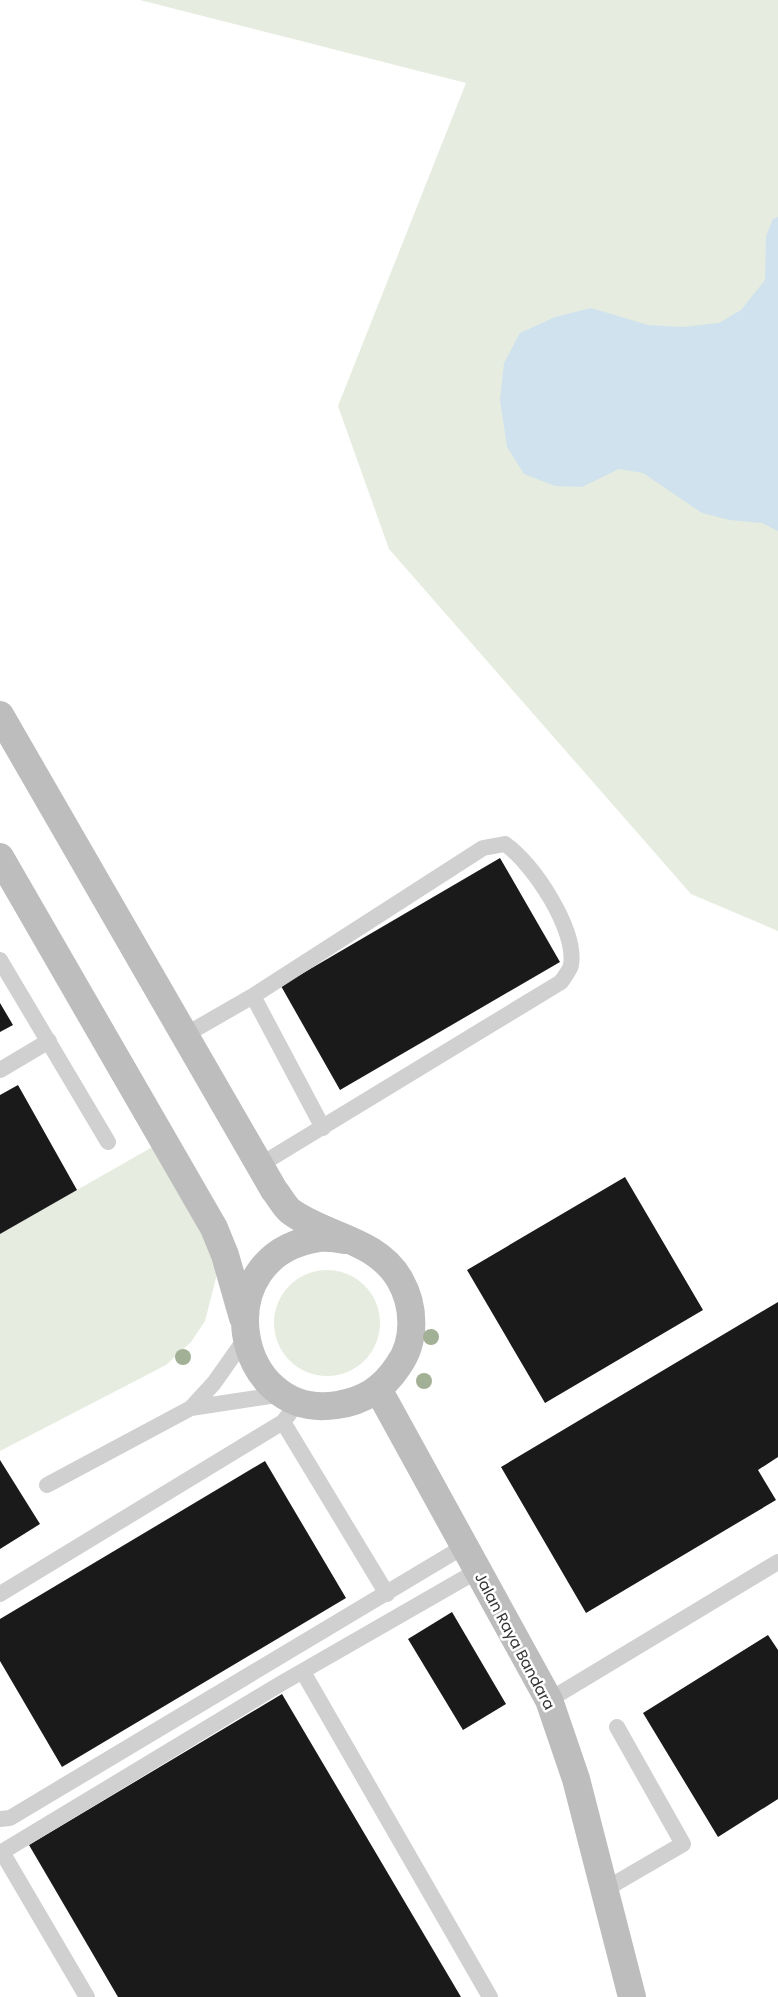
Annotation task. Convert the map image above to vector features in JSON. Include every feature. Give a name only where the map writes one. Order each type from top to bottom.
[{"type":"street","points":[[0,715],[260,1166],[289,1210],[377,1254],[390,1266],[408,1296],[411,1313],[408,1347],[391,1377],[378,1389],[364,1398],[332,1406],[289,1406],[260,1371],[245,1329],[225,1255],[214,1228],[0,857]]},
{"type":"street","points":[[245,1329],[248,1295],[259,1273],[276,1255],[297,1243],[313,1239],[346,1240]]},
{"type":"street","name":"Jalan Raya Bandara","points":[[378,1389],[463,1547],[549,1700],[576,1779],[632,1997]]},
{"type":"lane","points":[[185,1035],[253,996],[482,848],[495,844],[505,844],[515,851],[538,878],[565,928],[571,950],[571,966],[561,982],[260,1166]]},
{"type":"lane","points":[[0,960],[108,1142]]},
{"type":"lane","points":[[253,996],[323,1128]]},
{"type":"lane","points":[[0,1070],[49,1041]]},
{"type":"lane","points":[[47,1485],[191,1408],[214,1383],[245,1329]]},
{"type":"lane","points":[[191,1408],[289,1406]]},
{"type":"lane","points":[[0,1594],[289,1406]]},
{"type":"lane","points":[[289,1406],[387,1594]]},
{"type":"lane","points":[[0,1819],[10,1818],[463,1547]]},
{"type":"lane","points":[[549,1700],[777,1565]]},
{"type":"lane","points":[[87,1997],[2,1852],[303,1672],[477,1571]]},
{"type":"lane","points":[[303,1672],[490,1997]]},
{"type":"lane","points":[[604,1890],[683,1844],[617,1727]]},
{"type":"shaded area","points":[[140,0],[778,0],[778,931],[691,894],[389,549],[338,406],[466,83]]},
{"type":"shaded area","points":[[154,1146],[214,1250],[217,1274],[205,1321],[191,1342],[166,1365],[0,1451],[0,1234]]},
{"type":"shaded area","points":[[327,1270],[347,1274],[364,1286],[376,1303],[380,1323],[376,1343],[364,1360],[347,1372],[327,1376],[307,1372],[290,1360],[278,1343],[274,1323],[278,1303],[290,1286],[307,1274]]},
{"type":"water","points":[[778,217],[778,531],[762,523],[730,520],[702,513],[643,473],[619,469],[582,487],[555,486],[524,474],[507,447],[500,400],[504,363],[520,333],[555,317],[591,308],[648,325],[683,327],[719,323],[741,310],[765,280],[766,236],[773,219]]},
{"type":"building","points":[[500,858],[560,962],[340,1090],[281,986]]},
{"type":"building","points":[[0,1003],[13,1025],[0,1032]]},
{"type":"building","points":[[18,1085],[77,1190],[0,1234],[0,1095]]},
{"type":"building","points":[[625,1177],[703,1310],[545,1403],[467,1270]]},
{"type":"building","points":[[778,1302],[778,1457],[758,1470],[776,1500],[586,1613],[501,1467]]},
{"type":"building","points":[[0,1460],[40,1524],[0,1549]]},
{"type":"building","points":[[265,1461],[346,1598],[62,1767],[0,1661],[0,1619]]},
{"type":"building","points":[[452,1612],[506,1704],[463,1730],[408,1639]]},
{"type":"building","points":[[768,1635],[778,1650],[778,1799],[718,1837],[643,1713]]},
{"type":"building","points":[[282,1694],[461,1997],[118,1997],[29,1845]]}]
